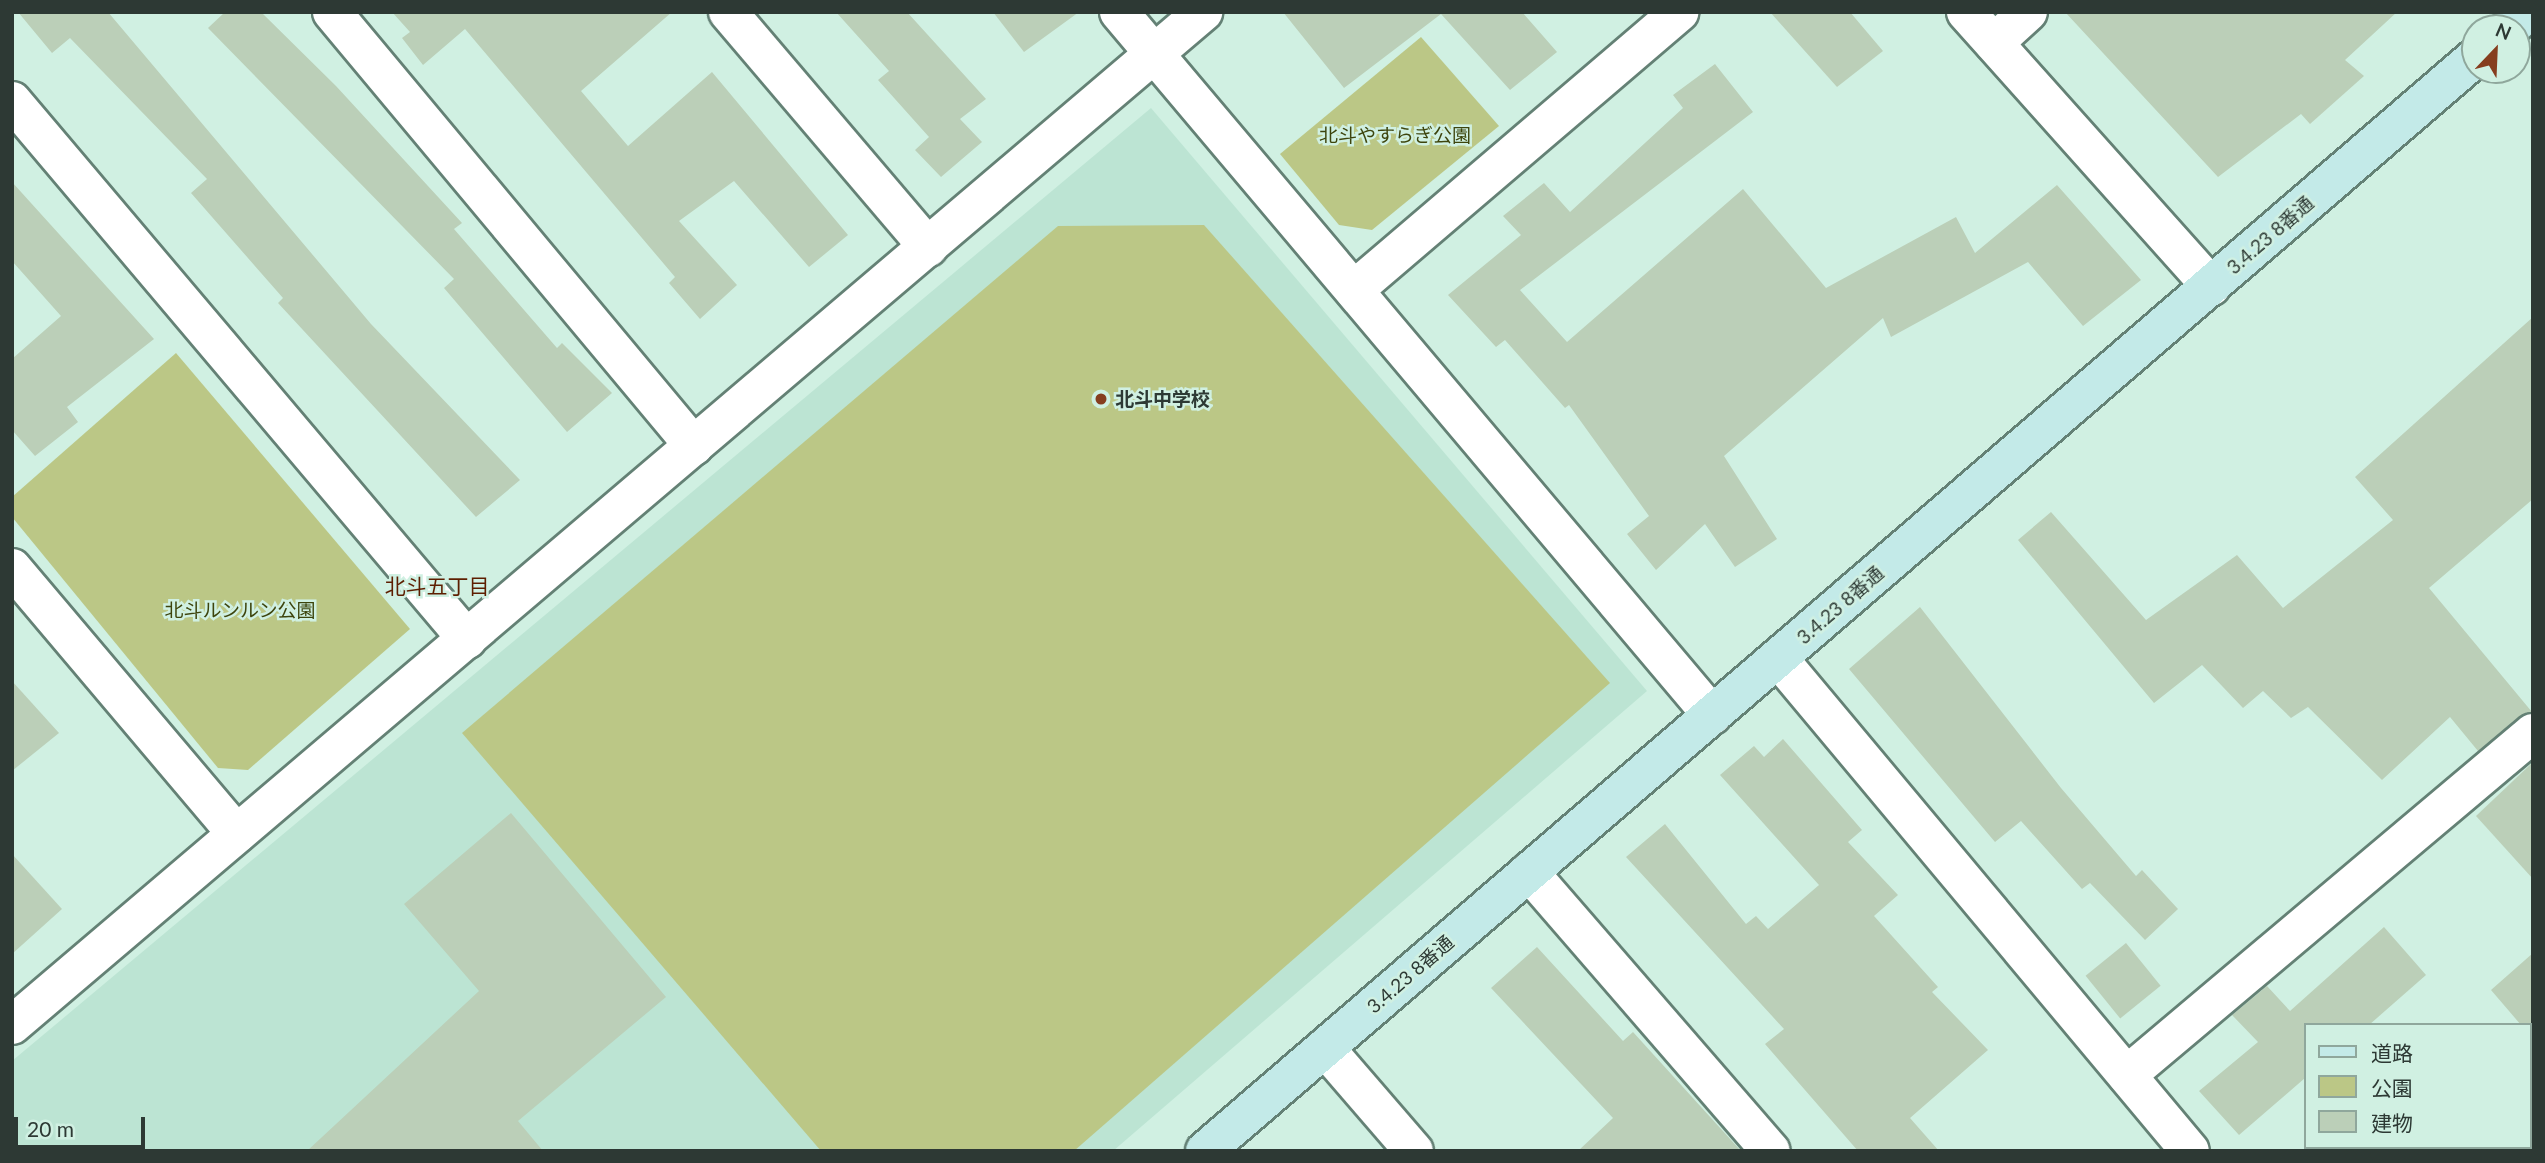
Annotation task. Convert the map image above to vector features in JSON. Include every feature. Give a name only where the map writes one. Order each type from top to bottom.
[{"type":"street","points":[[332,12],[694,446]]},
{"type":"street","points":[[728,12],[928,247]]},
{"type":"street","points":[[1118,12],[1712,715]]},
{"type":"street","points":[[12,1025],[1203,12]]},
{"type":"street","points":[[1354,290],[1680,12]]},
{"type":"street","points":[[1966,12],[2211,286]]},
{"type":"street","points":[[1994,43],[2028,12]]},
{"type":"street","name":"3.4.23 8番通","points":[[1205,1151],[2461,70]]},
{"type":"street","points":[[12,101],[467,639]]},
{"type":"street","points":[[12,568],[237,834]]},
{"type":"street","points":[[1778,658],[2190,1151]]},
{"type":"street","points":[[2127,1075],[2533,733]]},
{"type":"street","points":[[1529,872],[1771,1151]]},
{"type":"street","points":[[1325,1048],[1414,1151]]},
{"type":"shaded area","name":"北斗中学校","points":[[1151,108],[1647,691],[1113,1151],[12,1151],[12,1061]]},
{"type":"green space","name":"北斗やすらぎ公園","points":[[1421,37],[1499,126],[1372,230],[1339,225],[1280,154]]},
{"type":"green space","name":"北斗中学校","points":[[1204,225],[1610,683],[1074,1151],[821,1151],[462,733],[1058,226]]},
{"type":"green space","name":"北斗ルンルン公園","points":[[176,353],[410,629],[248,770],[218,768],[12,517],[12,497]]},
{"type":"building","points":[[18,12],[108,12],[371,324],[520,480],[476,517],[278,303],[283,298],[191,193],[207,179],[70,38],[52,53]]},
{"type":"building","points":[[225,12],[261,12],[336,86],[462,223],[454,229],[557,348],[562,343],[612,393],[567,432],[444,288],[454,279],[208,28]]},
{"type":"building","points":[[392,12],[672,12],[581,91],[628,146],[712,72],[848,235],[809,267],[734,181],[679,221],[737,285],[700,319],[669,283],[675,277],[465,29],[423,65],[402,38],[410,32]]},
{"type":"building","points":[[836,12],[907,12],[986,99],[960,119],[982,142],[941,177],[915,150],[929,137],[878,80],[889,71]]},
{"type":"building","points":[[993,12],[1079,12],[1024,52]]},
{"type":"building","points":[[1283,12],[1522,12],[1557,52],[1510,90],[1441,14],[1344,88]]},
{"type":"building","points":[[1770,12],[1850,12],[1883,51],[1837,87]]},
{"type":"building","points":[[2065,12],[2397,12],[2345,60],[2364,76],[2310,124],[2301,114],[2218,177]]},
{"type":"building","points":[[1715,64],[1753,112],[1520,290],[1567,342],[1743,189],[1826,288],[1956,217],[1975,253],[2057,185],[2141,280],[2083,326],[2028,262],[1891,337],[1883,318],[1724,456],[1777,539],[1735,567],[1705,524],[1656,570],[1627,534],[1649,516],[1569,405],[1565,408],[1505,340],[1496,347],[1448,295],[1521,235],[1503,216],[1544,183],[1570,212],[1683,108],[1673,95]]},
{"type":"building","points":[[12,182],[154,339],[67,407],[78,422],[35,456],[12,430],[12,359],[61,316],[12,261]]},
{"type":"building","points":[[2533,317],[2533,499],[2429,588],[2532,712],[2478,751],[2450,717],[2382,780],[2308,707],[2291,718],[2263,691],[2243,708],[2202,665],[2154,703],[2018,540],[2051,512],[2146,620],[2237,555],[2283,608],[2393,520],[2355,477]]},
{"type":"building","points":[[1920,607],[2061,788],[2136,876],[2142,870],[2178,909],[2145,940],[2090,883],[2082,889],[2021,821],[1995,842],[1849,669]]},
{"type":"building","points":[[12,681],[59,733],[12,771]]},
{"type":"building","points":[[1783,739],[1862,830],[1848,842],[1898,895],[1874,916],[1938,987],[1932,992],[1988,1050],[1910,1118],[1939,1151],[1858,1151],[1765,1044],[1784,1029],[1626,857],[1665,824],[1746,924],[1756,916],[1768,929],[1819,885],[1720,775],[1754,746],[1764,757]]},
{"type":"building","points":[[2533,762],[2533,879],[2476,816]]},
{"type":"building","points":[[511,813],[666,997],[518,1121],[543,1151],[307,1151],[479,991],[404,904]]},
{"type":"building","points":[[12,854],[62,909],[12,954]]},
{"type":"building","points":[[2384,927],[2426,975],[2371,1023],[2304,1023],[2304,1079],[2239,1135],[2199,1091],[2258,1042],[2232,1015],[2267,986],[2290,1011]]},
{"type":"building","points":[[2126,943],[2161,986],[2120,1018],[2086,976]]},
{"type":"building","points":[[1537,947],[1623,1041],[1633,1032],[1741,1151],[1578,1151],[1613,1118],[1491,988]]},
{"type":"building","points":[[2533,953],[2533,1038],[2531,1023],[2519,1023],[2491,990]]},
{"type":"place","name":"北斗中学校","points":[[1101,399]]},
{"type":"district","name":"北斗五丁目","points":[[437,586]]}]
